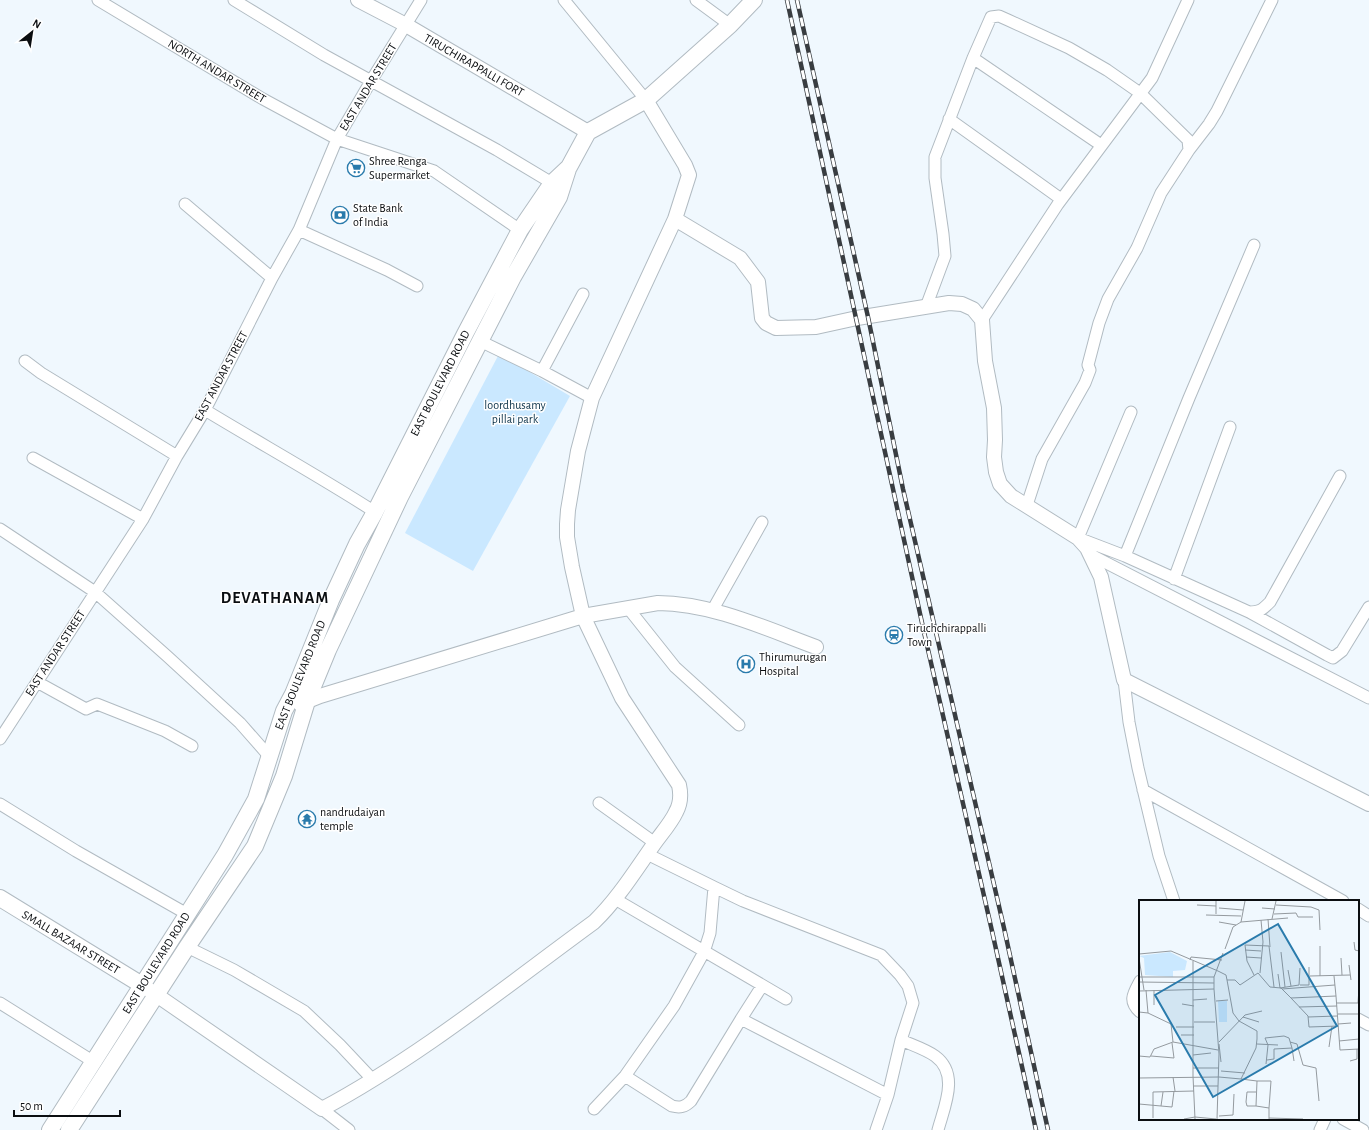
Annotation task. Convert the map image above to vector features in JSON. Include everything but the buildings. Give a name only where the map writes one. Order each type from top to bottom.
[{"type":"main road","points":[[588,132],[646,100],[730,25],[754,0]]},
{"type":"main road","name":"EAST BOULEVARD ROAD","points":[[50,1130],[225,856],[256,800],[284,711],[293,694],[331,600],[354,551],[520,230],[552,183],[569,167],[588,132]]},
{"type":"main road","points":[[69,1130],[254,846],[284,776],[307,701],[328,650],[400,497],[513,277],[559,197],[569,167]]},
{"type":"main road","name":"SMALL BAZAAR STREET","points":[[0,898],[142,985]]},
{"type":"street","name":"NORTH ANDAR STREET","points":[[98,0],[337,140],[430,169],[520,230]]},
{"type":"street","points":[[234,0],[324,55],[498,150],[552,183]]},
{"type":"street","name":"TIRUCHIRAPPALLI FORT","points":[[358,0],[406,25],[588,132]]},
{"type":"street","name":"EAST ANDAR STREET","points":[[0,739],[94,592],[143,519],[204,410],[272,278],[299,230],[337,140],[420,0]]},
{"type":"street","points":[[322,1109],[373,1080],[437,1037],[594,922],[615,899],[676,812],[679,804],[679,785],[622,698],[582,616],[567,537],[567,524],[578,451],[592,398],[675,219],[689,175],[686,165],[646,100],[564,0]]},
{"type":"street","points":[[696,0],[730,25]]},
{"type":"street","points":[[982,320],[1062,199],[1152,78],[1188,0]]},
{"type":"street","points":[[1027,505],[1042,459],[1085,383],[1090,370],[1088,365],[1099,323],[1108,299],[1137,248],[1161,194],[1189,150],[1217,111],[1272,0]]},
{"type":"street","points":[[926,307],[945,256],[935,178],[935,157],[973,58],[992,18],[999,16],[1069,48],[1107,70],[1140,93],[1188,140],[1189,150]]},
{"type":"street","points":[[973,58],[1101,145]]},
{"type":"street","points":[[949,118],[1062,199]]},
{"type":"street","points":[[185,204],[272,278]]},
{"type":"street","points":[[675,219],[740,258],[758,282],[762,318],[774,328],[816,327],[857,318],[950,304],[962,304],[973,309],[982,320],[985,361],[994,408],[994,457],[996,472],[1000,484],[1011,496],[1078,538],[1125,556],[1248,612],[1334,658],[1338,656],[1345,647],[1369,606]]},
{"type":"street","points":[[299,230],[387,270],[416,286]]},
{"type":"street","points":[[1125,556],[1189,398],[1254,245]]},
{"type":"street","points":[[542,371],[583,294]]},
{"type":"street","points":[[480,341],[542,371],[592,398]]},
{"type":"street","points":[[25,361],[41,373],[177,456]]},
{"type":"street","points":[[204,410],[326,481],[375,512]]},
{"type":"street","points":[[1078,538],[1131,412]]},
{"type":"street","points":[[1174,579],[1230,427]]},
{"type":"street","points":[[33,458],[143,519]]},
{"type":"street","points":[[1248,612],[1263,610],[1270,602],[1340,476]]},
{"type":"street","points":[[712,610],[762,522]]},
{"type":"street","points":[[0,529],[94,592],[240,723],[269,756]]},
{"type":"street","points":[[1078,538],[1087,548],[1101,577],[1124,680],[1129,722],[1143,790],[1159,856],[1174,900]]},
{"type":"street","points":[[1091,555],[1369,698]]},
{"type":"street","points":[[284,711],[320,696],[582,616],[658,603],[668,603],[712,610],[736,617],[816,647]]},
{"type":"street","points":[[628,608],[674,667],[739,725]]},
{"type":"street","points":[[1124,680],[1369,804]]},
{"type":"street","points":[[37,682],[86,709],[97,704],[164,731],[192,746]]},
{"type":"street","points":[[1143,790],[1341,900]]},
{"type":"street","points":[[599,803],[651,849],[714,887],[761,908],[881,955],[900,975],[908,986],[913,1002],[901,1040],[888,1095],[876,1130]]},
{"type":"street","points":[[0,804],[76,851],[187,914]]},
{"type":"street","points":[[594,1109],[625,1076],[674,1006],[704,952],[710,933],[714,887]]},
{"type":"street","points":[[615,899],[786,999]]},
{"type":"street","points":[[1359,910],[1369,916]]},
{"type":"street","points":[[187,947],[234,970],[304,1011],[340,1045],[373,1080]]},
{"type":"street","points":[[1139,983],[1133,997],[1134,1005],[1139,1011]]},
{"type":"street","points":[[142,985],[322,1109],[349,1130]]},
{"type":"street","points":[[625,1076],[672,1106],[678,1108],[686,1106],[691,1101],[762,986]]},
{"type":"street","points":[[0,1003],[94,1062]]},
{"type":"street","points":[[741,1019],[888,1095]]},
{"type":"street","points":[[1359,1020],[1369,1025]]},
{"type":"street","points":[[901,1040],[940,1060],[948,1072],[949,1089],[938,1130]]},
{"type":"street","points":[[1320,1130],[1325,1120]]},
{"type":"street","points":[[1344,1120],[1364,1130]]},
{"type":"green space","name":"loordhusamy pillai park","points":[[499,354],[570,396],[473,571],[405,533]]},
{"type":"railway","points":[[787,0],[924,632],[1036,1130]]},
{"type":"railway","points":[[797,0],[868,317],[903,489],[1004,928],[1048,1130]]},
{"type":"place","name":"Shree Renga Supermarket","points":[[356,168]]},
{"type":"place","name":"State Bank of India","points":[[340,215]]},
{"type":"place","name":"Tiruchchirappalli Town","points":[[894,635]]},
{"type":"place","name":"Thirumurugan Hospital","points":[[746,664]]},
{"type":"place","name":"nandrudaiyan temple","points":[[307,819]]},
{"type":"district","name":"DEVATHANAM","points":[[275,598]]}]
